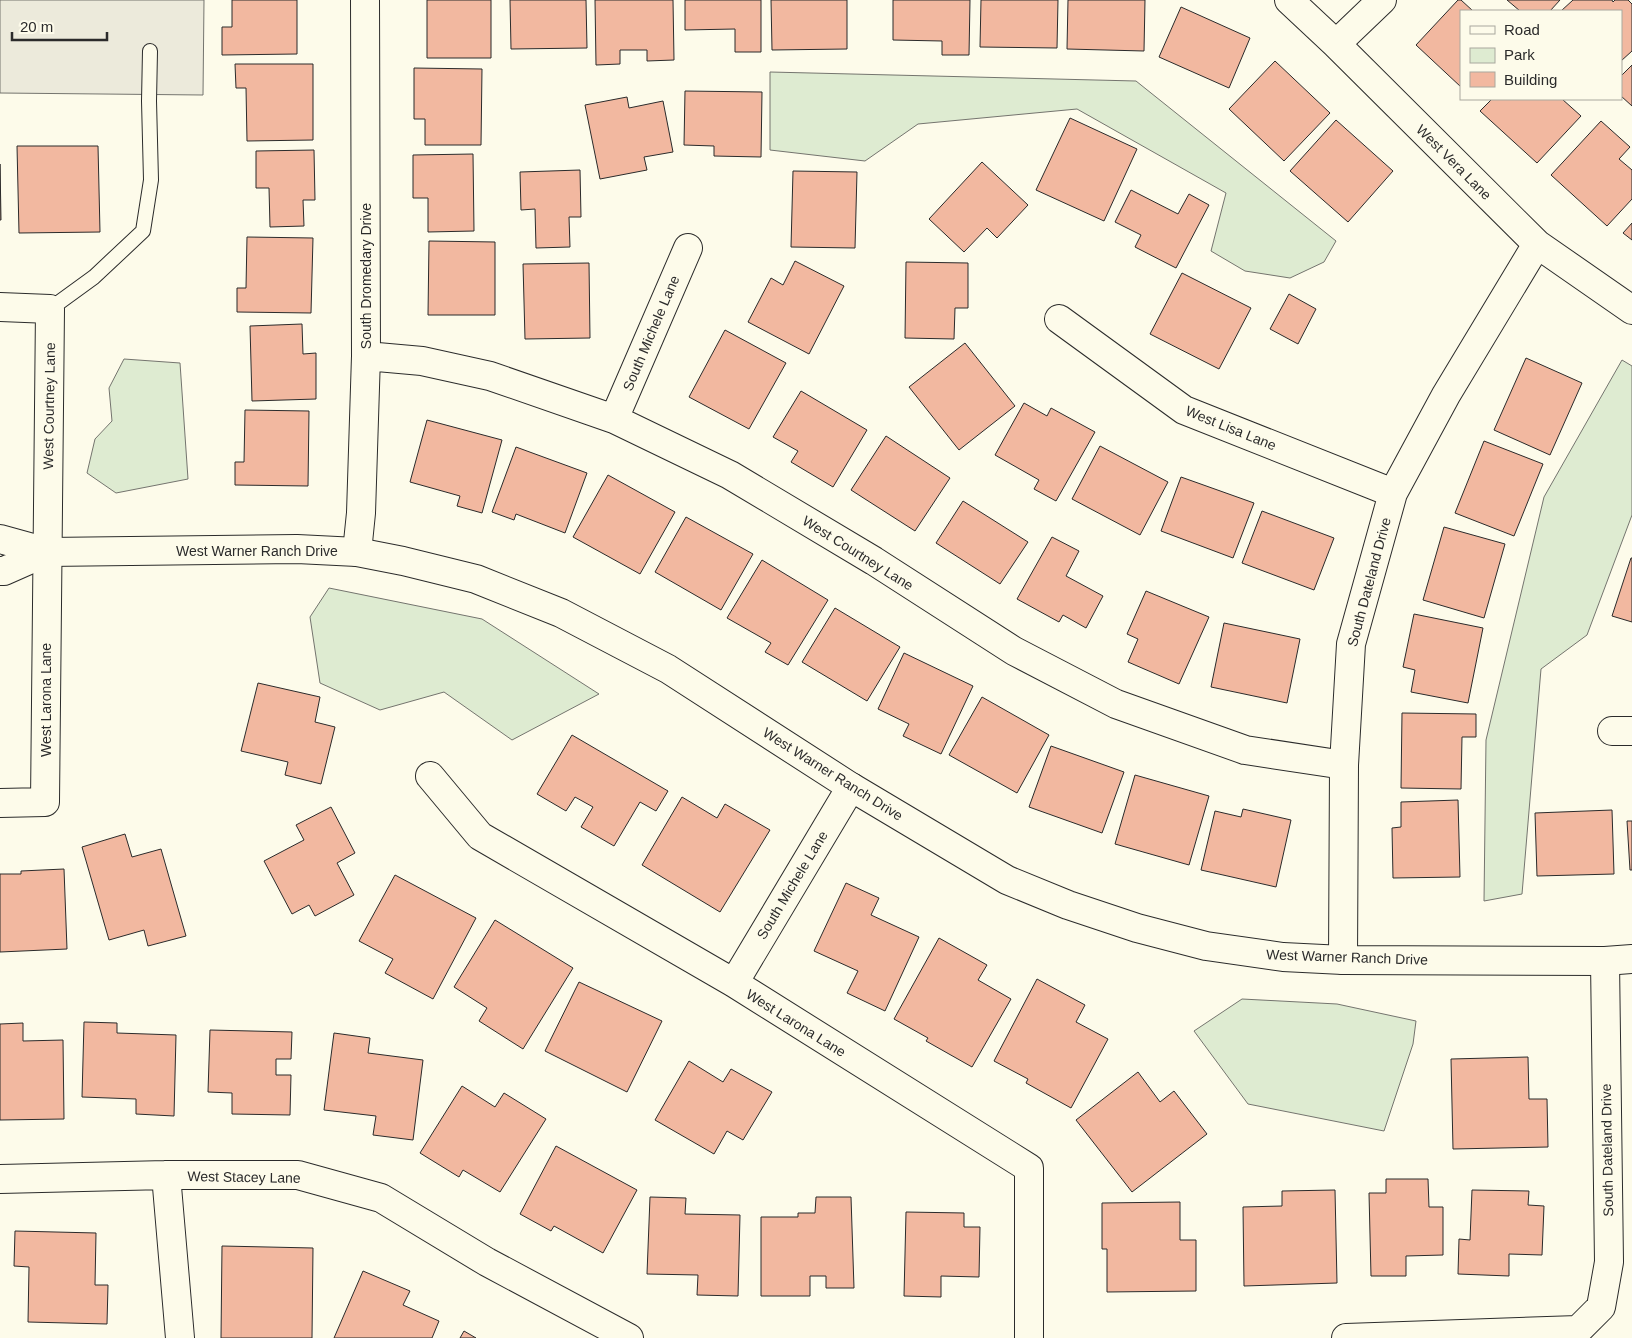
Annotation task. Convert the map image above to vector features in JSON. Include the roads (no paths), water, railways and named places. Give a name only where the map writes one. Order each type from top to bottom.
[{"type":"street","name":"South Dromedary Drive","points":[[357,552],[361,513],[366,356],[365,0]]},
{"type":"street","name":"West Vera Lane","points":[[1289,0],[1336,44],[1536,244],[1632,310]]},
{"type":"street","points":[[1336,44],[1382,0]]},
{"type":"street","name":"South Dateland Drive","points":[[1343,960],[1344,765],[1351,644],[1393,493],[1446,395],[1536,244]]},
{"type":"street","name":"South Michele Lane","points":[[614,419],[688,248]]},
{"type":"street","points":[[0,307],[50,309]]},
{"type":"street","name":"West Courtney Lane","points":[[47,552],[50,309]]},
{"type":"street","name":"West Lisa Lane","points":[[1059,319],[1184,410],[1393,493]]},
{"type":"street","name":"West Courtney Lane","points":[[366,356],[422,361],[490,376],[614,419],[730,474],[874,561],[1014,651],[1116,704],[1245,750],[1344,765]]},
{"type":"street","name":"West Warner Ranch Drive","points":[[0,539],[47,552],[297,549],[357,552],[476,579],[561,613],[668,669],[851,787],[1007,880],[1068,905],[1138,928],[1206,946],[1283,957],[1343,960],[1605,961],[1632,959]]},
{"type":"street","name":"West Warner Ranch Drive","points":[[0,571],[47,552]]},
{"type":"street","name":"West Larona Lane","points":[[0,803],[45,802],[47,552]]},
{"type":"street","name":"West Larona Lane","points":[[430,776],[480,836],[734,984],[1029,1168],[1029,1338]]},
{"type":"street","name":"South Michele Lane","points":[[734,984],[851,787]]},
{"type":"street","name":"South Dateland Drive","points":[[1346,1338],[1578,1330],[1601,1307],[1609,1262],[1605,961]]},
{"type":"street","points":[[166,1175],[180,1338]]},
{"type":"street","name":"West Stacey Lane","points":[[0,1178],[298,1175],[381,1198],[487,1262],[629,1338]]},
{"type":"lane","points":[[50,309],[94,277],[144,231],[151,180],[150,51]]}]
